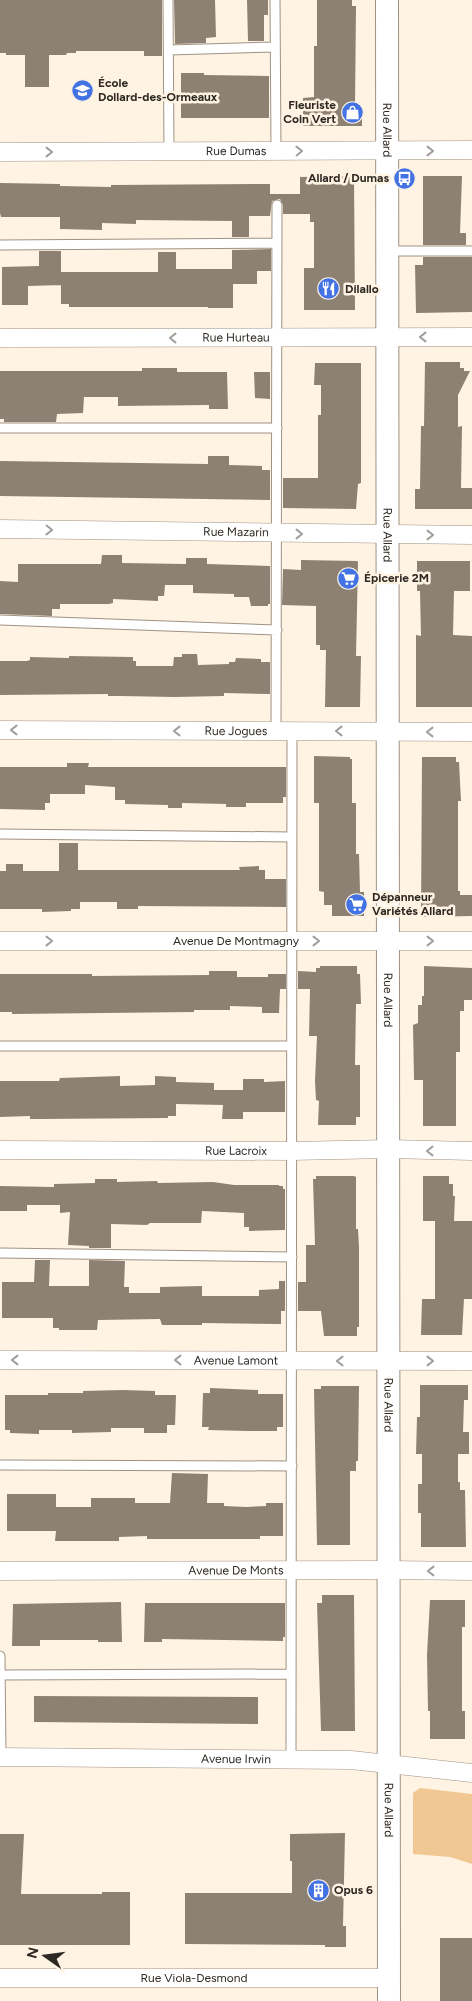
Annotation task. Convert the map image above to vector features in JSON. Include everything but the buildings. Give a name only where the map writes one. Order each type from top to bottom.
[{"type":"street","name":"Rue Allard","points":[[387,0],[388,2001]]},
{"type":"street","name":"Rue Dumas","points":[[0,152],[472,150]]},
{"type":"street","name":"Rue Hurteau","points":[[0,338],[472,337]]},
{"type":"street","name":"Rue Mazarin","points":[[0,529],[472,535]]},
{"type":"street","name":"Rue Jogues","points":[[0,730],[472,732]]},
{"type":"street","name":"Avenue De Montmagny","points":[[0,941],[472,941]]},
{"type":"street","name":"Rue Lacroix","points":[[0,1150],[291,1151],[389,1149],[472,1151]]},
{"type":"street","name":"Avenue Lamont","points":[[0,1360],[472,1361]]},
{"type":"street","name":"Avenue De Monts","points":[[0,1571],[472,1571]]},
{"type":"street","name":"Avenue Irwin","points":[[1,1757],[351,1760],[472,1773]]},
{"type":"street","name":"Rue Viola-Desmond","points":[[0,1978],[388,1978]]},
{"type":"lane","points":[[168,0],[169,152]]},
{"type":"lane","points":[[275,0],[276,152]]},
{"type":"lane","points":[[169,50],[275,47]]},
{"type":"lane","points":[[277,206],[277,630],[291,837],[291,1758]]},
{"type":"lane","points":[[0,245],[277,243]]},
{"type":"lane","points":[[388,251],[472,251]]},
{"type":"lane","points":[[0,428],[277,428]]},
{"type":"lane","points":[[0,620],[277,630]]},
{"type":"lane","points":[[0,834],[291,837]]},
{"type":"lane","points":[[0,1046],[291,1046]]},
{"type":"lane","points":[[0,1253],[292,1257]]},
{"type":"lane","points":[[0,1465],[292,1466]]},
{"type":"lane","points":[[0,1656],[1,1757]]},
{"type":"lane","points":[[0,1675],[291,1674]]},
{"type":"shaded area","points":[[420,1788],[472,1794],[472,1864],[450,1857],[413,1854],[413,1793]]},
{"type":"place","name":"École Dollard-des-Ormeaux","points":[[82,90]]},
{"type":"place","name":"Fleuriste Coin Vert","points":[[352,112]]},
{"type":"place","name":"Allard / Dumas","points":[[405,178]]},
{"type":"place","name":"Dilallo","points":[[329,289]]},
{"type":"place","name":"Épicerie 2M","points":[[348,578]]},
{"type":"place","name":"Dépanneur Variétés Allard","points":[[356,904]]},
{"type":"place","name":"Opus 6","points":[[318,1890]]}]
